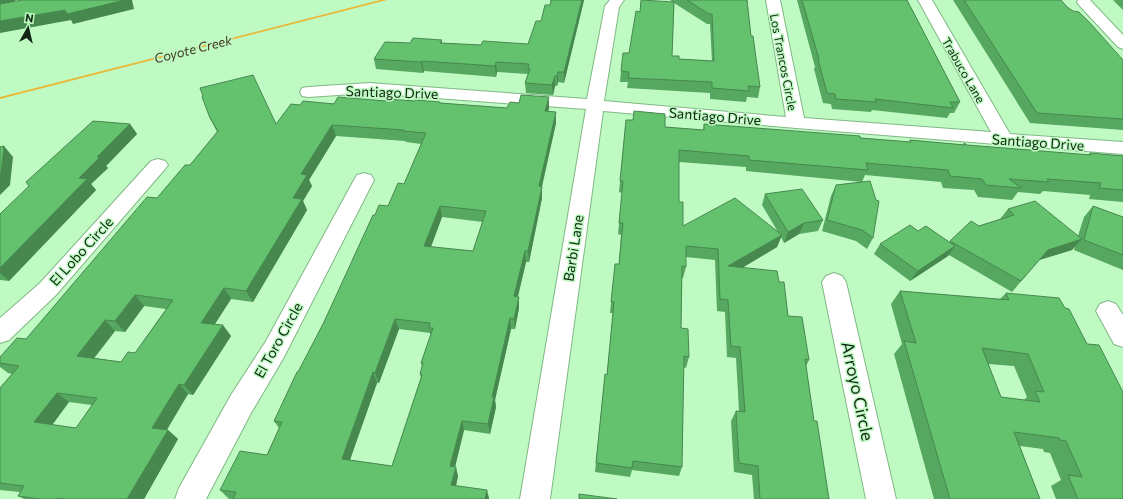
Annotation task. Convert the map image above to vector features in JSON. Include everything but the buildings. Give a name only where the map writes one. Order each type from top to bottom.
[{"type":"street","name":"Barbi Lane","points":[[535,499],[595,105],[612,6],[617,0]]},
{"type":"street","name":"Los Trancos Circle","points":[[773,0],[796,123]]},
{"type":"street","name":"Trabuco Lane","points":[[925,0],[1004,139]]},
{"type":"street","points":[[1084,2],[1123,44]]},
{"type":"street","name":"Santiago Drive","points":[[308,92],[370,88],[1123,148]]},
{"type":"street","name":"El Lobo Circle","points":[[0,334],[48,288],[158,165]]},
{"type":"street","name":"El Toro Circle","points":[[190,499],[241,404],[275,349],[364,180]]},
{"type":"street","name":"Arroyo Circle","points":[[834,282],[881,499]]},
{"type":"street","points":[[1108,311],[1123,337]]},
{"type":"waterway","name":"Coyote Creek","points":[[0,98],[385,0]]}]
